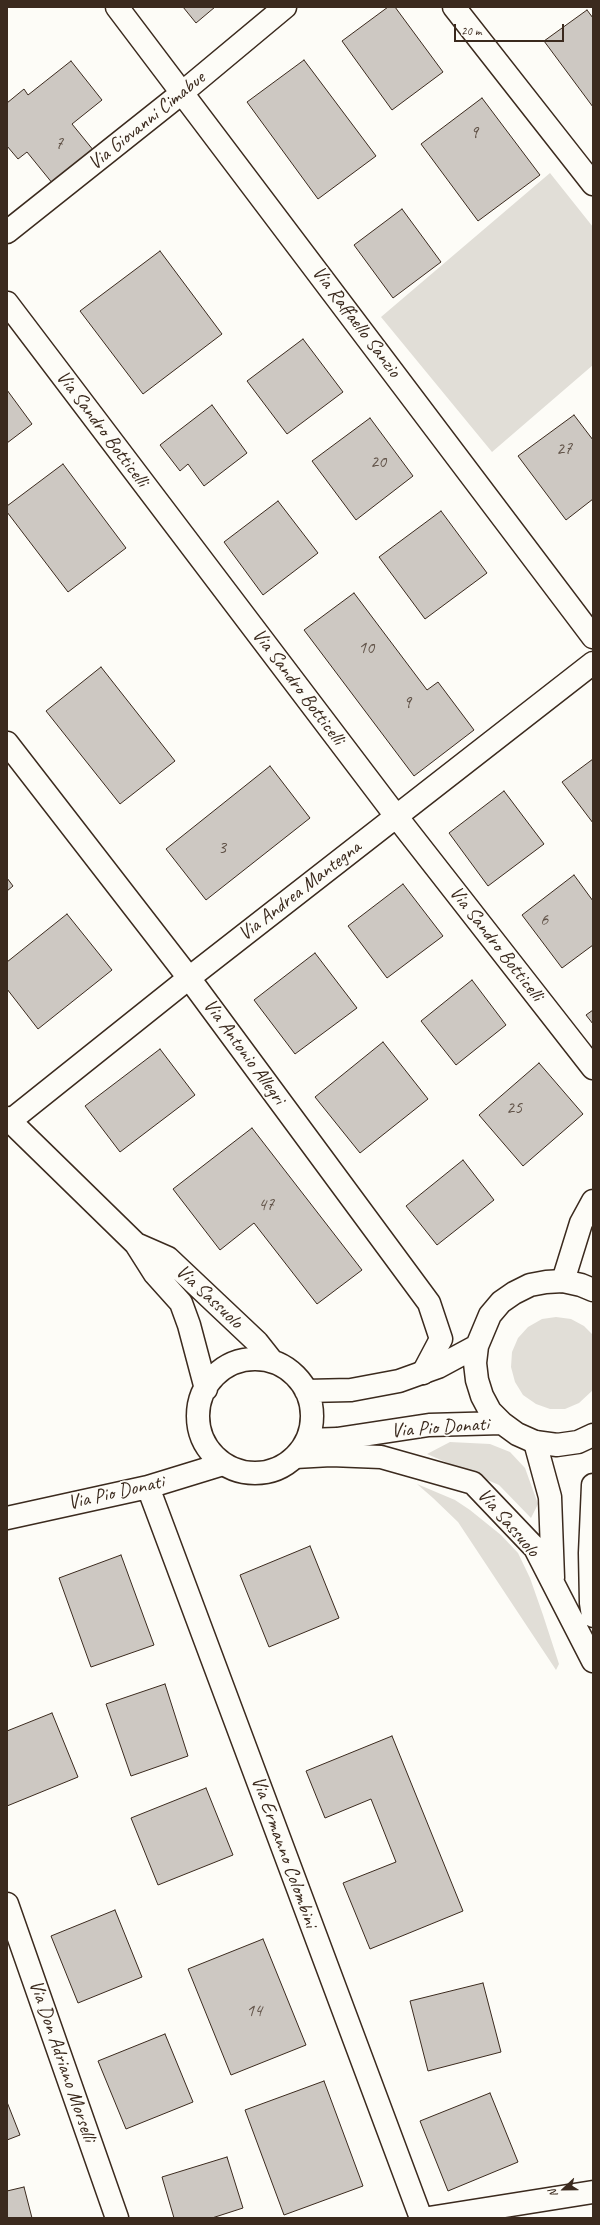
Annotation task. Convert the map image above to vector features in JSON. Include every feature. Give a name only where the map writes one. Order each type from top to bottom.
[{"type":"street","name":"Via Raffaello Sanzio","points":[[117,7],[183,92],[593,637]]},
{"type":"street","name":"Via Giovanni Cimabue","points":[[7,232],[183,92],[285,7]]},
{"type":"street","points":[[454,7],[593,184]]},
{"type":"street","name":"Via Sandro Botticelli","points":[[7,304],[396,816],[593,1068]]},
{"type":"street","name":"Via Andrea Mantegna","points":[[8,1120],[593,663]]},
{"type":"street","name":"Via Antonio Allegri","points":[[7,743],[189,978],[429,1303],[441,1339],[423,1373]]},
{"type":"street","name":"Via Sassuolo","points":[[8,1120],[136,1244],[155,1274],[181,1303],[189,1325],[206,1388]]},
{"type":"street","points":[[563,1281],[581,1223],[593,1201]]},
{"type":"street","name":"Via Sassuolo","points":[[136,1244],[168,1258],[257,1342],[272,1361]]},
{"type":"street","name":"Via Pio Donati","points":[[593,1290],[581,1285],[563,1281],[541,1283],[514,1292],[501,1302],[490,1315],[477,1346],[475,1363],[478,1385],[490,1410],[502,1423],[517,1434],[535,1442],[557,1445],[578,1442],[593,1435]]},
{"type":"street","points":[[306,1391],[351,1390],[399,1382],[438,1367],[477,1346]]},
{"type":"street","points":[[246,1359],[272,1361],[291,1371],[306,1391],[312,1409],[312,1425],[307,1440],[295,1457],[284,1466],[271,1471],[251,1473],[223,1464],[213,1455],[205,1442],[198,1421],[200,1399],[217,1373],[232,1364],[246,1359]]},
{"type":"street","name":"Via Pio Donati","points":[[307,1440],[337,1439],[429,1425],[502,1423]]},
{"type":"street","points":[[535,1442],[550,1497],[553,1584]]},
{"type":"street","name":"Via Sassuolo","points":[[295,1457],[331,1455],[381,1457],[473,1483],[535,1548],[593,1661]]},
{"type":"street","name":"Via Pio Donati","points":[[7,1518],[148,1487],[223,1464]]},
{"type":"street","points":[[593,1485],[590,1554],[591,1603],[593,1616]]},
{"type":"street","name":"Via Ermanno Colombini","points":[[148,1487],[421,2218]]},
{"type":"street","name":"Via Don Adriano Morselli","points":[[7,1904],[117,2218]]},
{"type":"street","points":[[429,2218],[593,2192]]},
{"type":"shaded area","points":[[550,173],[593,227],[593,365],[492,452],[381,317]]},
{"type":"shaded area","points":[[556,1317],[571,1319],[584,1326],[593,1335],[593,1390],[579,1403],[565,1409],[550,1409],[536,1404],[523,1395],[515,1382],[511,1367],[512,1352],[518,1338],[528,1327],[542,1319]]},
{"type":"shaded area","points":[[450,1442],[490,1444],[510,1452],[525,1468],[538,1504],[531,1518],[499,1485],[427,1454]]},
{"type":"shaded area","points":[[417,1484],[455,1500],[470,1510],[501,1535],[518,1553],[530,1578],[559,1664],[556,1670],[458,1522]]},
{"type":"building","points":[[183,7],[215,7],[196,23]]},
{"type":"building","points":[[388,7],[395,7],[443,72],[392,110],[342,41]]},
{"type":"building","points":[[587,10],[593,18],[593,107],[544,41]]},
{"type":"building","points":[[304,60],[376,156],[318,199],[247,102]]},
{"type":"building","points":[[71,61],[102,100],[72,124],[94,151],[53,184],[27,152],[18,159],[7,146],[7,103],[24,89],[28,95]]},
{"type":"building","points":[[482,98],[540,175],[478,221],[421,144]]},
{"type":"building","points":[[402,209],[441,262],[393,298],[354,245]]},
{"type":"building","points":[[160,251],[222,334],[143,394],[80,311]]},
{"type":"building","points":[[303,339],[343,392],[287,434],[247,381]]},
{"type":"building","points":[[7,390],[32,424],[7,443]]},
{"type":"building","points":[[212,405],[247,453],[204,486],[188,464],[180,471],[160,445]]},
{"type":"building","points":[[574,415],[593,440],[593,499],[566,520],[518,456]]},
{"type":"building","points":[[370,418],[413,476],[356,520],[312,461]]},
{"type":"building","points":[[63,464],[126,548],[68,592],[7,512],[7,506]]},
{"type":"building","points":[[278,501],[318,553],[263,595],[224,542]]},
{"type":"building","points":[[441,511],[487,573],[425,619],[379,557]]},
{"type":"building","points":[[354,593],[427,690],[438,682],[474,730],[414,776],[304,630]]},
{"type":"building","points":[[101,667],[175,761],[120,804],[46,711]]},
{"type":"building","points":[[593,759],[593,823],[562,782]]},
{"type":"building","points":[[270,766],[310,818],[206,900],[166,849]]},
{"type":"building","points":[[504,791],[544,844],[488,886],[449,833]]},
{"type":"building","points":[[574,875],[593,901],[593,945],[562,968],[522,915]]},
{"type":"building","points":[[7,878],[13,886],[7,891]]},
{"type":"building","points":[[403,884],[443,936],[387,978],[348,926]]},
{"type":"building","points":[[67,914],[112,970],[38,1029],[7,989],[7,962]]},
{"type":"building","points":[[315,953],[357,1008],[295,1054],[254,1000]]},
{"type":"building","points":[[472,980],[506,1025],[456,1065],[421,1021]]},
{"type":"building","points":[[593,1010],[593,1024],[586,1015]]},
{"type":"building","points":[[383,1042],[428,1099],[360,1153],[315,1097]]},
{"type":"building","points":[[160,1049],[195,1095],[120,1152],[85,1106]]},
{"type":"building","points":[[539,1063],[583,1114],[523,1166],[479,1115]]},
{"type":"building","points":[[252,1128],[362,1270],[317,1304],[254,1223],[220,1250],[173,1189]]},
{"type":"building","points":[[463,1160],[494,1200],[437,1245],[406,1206]]},
{"type":"building","points":[[310,1546],[339,1618],[269,1647],[240,1575]]},
{"type":"building","points":[[121,1555],[154,1645],[91,1667],[59,1578]]},
{"type":"building","points":[[165,1684],[188,1756],[131,1776],[106,1704]]},
{"type":"building","points":[[52,1713],[78,1777],[7,1806],[7,1731]]},
{"type":"building","points":[[392,1736],[463,1911],[370,1949],[343,1883],[396,1862],[371,1799],[325,1818],[306,1771]]},
{"type":"building","points":[[206,1788],[233,1855],[158,1885],[131,1818]]},
{"type":"building","points":[[115,1910],[142,1977],[78,2003],[51,1936]]},
{"type":"building","points":[[263,1939],[306,2045],[231,2075],[188,1969]]},
{"type":"building","points":[[483,1983],[501,2052],[428,2071],[410,2001]]},
{"type":"building","points":[[165,2034],[193,2102],[126,2129],[98,2061]]},
{"type":"building","points":[[324,2081],[363,2186],[284,2215],[245,2110]]},
{"type":"building","points":[[490,2093],[518,2162],[448,2191],[420,2121]]},
{"type":"building","points":[[7,2102],[20,2135],[7,2140]]},
{"type":"building","points":[[227,2157],[243,2208],[212,2218],[174,2218],[162,2177]]},
{"type":"building","points":[[24,2187],[32,2218],[7,2218],[7,2191]]}]
